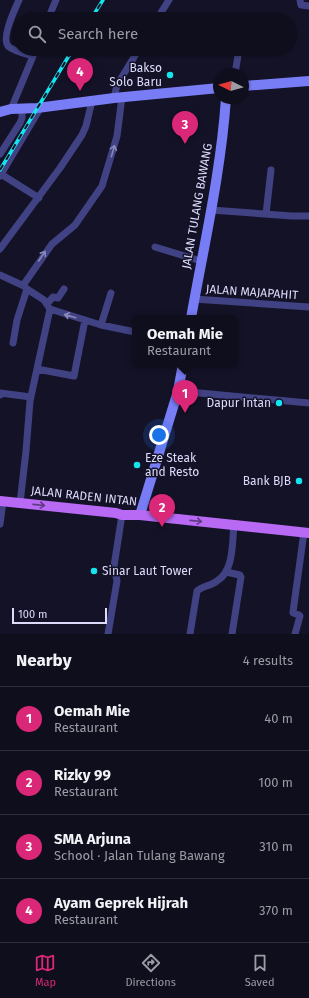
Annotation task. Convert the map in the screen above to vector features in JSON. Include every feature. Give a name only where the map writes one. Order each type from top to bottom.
[{"type":"main road","name":"JALAN RADEN INTAN","points":[[2,501],[116,513],[122,515],[140,515],[307,533]]},
{"type":"street","points":[[14,12],[19,0]]},
{"type":"street","points":[[51,12],[56,0]]},
{"type":"street","points":[[161,12],[169,0]]},
{"type":"street","points":[[300,0],[300,5],[309,6]]},
{"type":"street","points":[[12,16],[7,28],[6,42],[12,48]]},
{"type":"street","points":[[11,109],[33,56]]},
{"type":"street","points":[[13,343],[25,287],[52,244],[75,225],[102,186],[117,136],[117,85],[135,56]]},
{"type":"street","points":[[236,68],[238,56]]},
{"type":"street","points":[[249,86],[309,81]]},
{"type":"street","points":[[0,112],[11,109],[213,89]]},
{"type":"street","points":[[0,250],[39,198],[82,135],[86,126],[92,101]]},
{"type":"street","name":"JALAN TULANG BAWANG","points":[[191,315],[211,210],[224,126],[226,104]]},
{"type":"street","points":[[39,198],[2,176],[41,107]]},
{"type":"street","points":[[0,154],[20,124],[22,118],[22,108]]},
{"type":"street","points":[[266,214],[271,170]]},
{"type":"street","points":[[211,210],[309,216]]},
{"type":"street","points":[[155,247],[201,261]]},
{"type":"street","points":[[0,275],[25,287],[44,300],[49,306],[85,320],[132,331]]},
{"type":"street","points":[[20,503],[31,398],[49,306],[53,297],[58,298],[64,289]]},
{"type":"street","points":[[101,324],[110,293]]},
{"type":"street","name":"JALAN MAJAPAHIT","points":[[194,299],[309,307]]},
{"type":"street","points":[[37,369],[74,376],[85,320]]},
{"type":"street","points":[[140,515],[178,391],[182,367]]},
{"type":"street","points":[[178,391],[309,402]]},
{"type":"street","points":[[0,395],[0,393],[31,398]]},
{"type":"street","points":[[0,524],[2,501]]},
{"type":"street","points":[[108,634],[117,581],[114,566],[122,515]]},
{"type":"street","points":[[190,634],[197,591],[200,588],[218,581],[226,572],[230,562],[234,525]]},
{"type":"street","points":[[295,634],[300,616],[293,612],[307,533]]},
{"type":"street","points":[[226,572],[241,576],[232,634]]},
{"type":"railway","points":[[95,12],[103,0]]},
{"type":"railway","points":[[0,170],[69,56]]},
{"type":"place","name":"Bakso Solo Baru","points":[[170,75]]},
{"type":"place","name":"Ayam Geprek Hijrah","points":[[80,91]]},
{"type":"place","name":"SMA Arjuna","points":[[185,144]]},
{"type":"place","name":"Dapur Intan","points":[[279,403]]},
{"type":"place","name":"Oemah Mie","points":[[185,413]]},
{"type":"place","name":"Eze Steak and Resto","points":[[137,465]]},
{"type":"place","name":"Bank BJB","points":[[299,481]]},
{"type":"place","name":"Rizky 99","points":[[162,527]]},
{"type":"place","name":"Sinar Laut Tower","points":[[94,571]]}]
